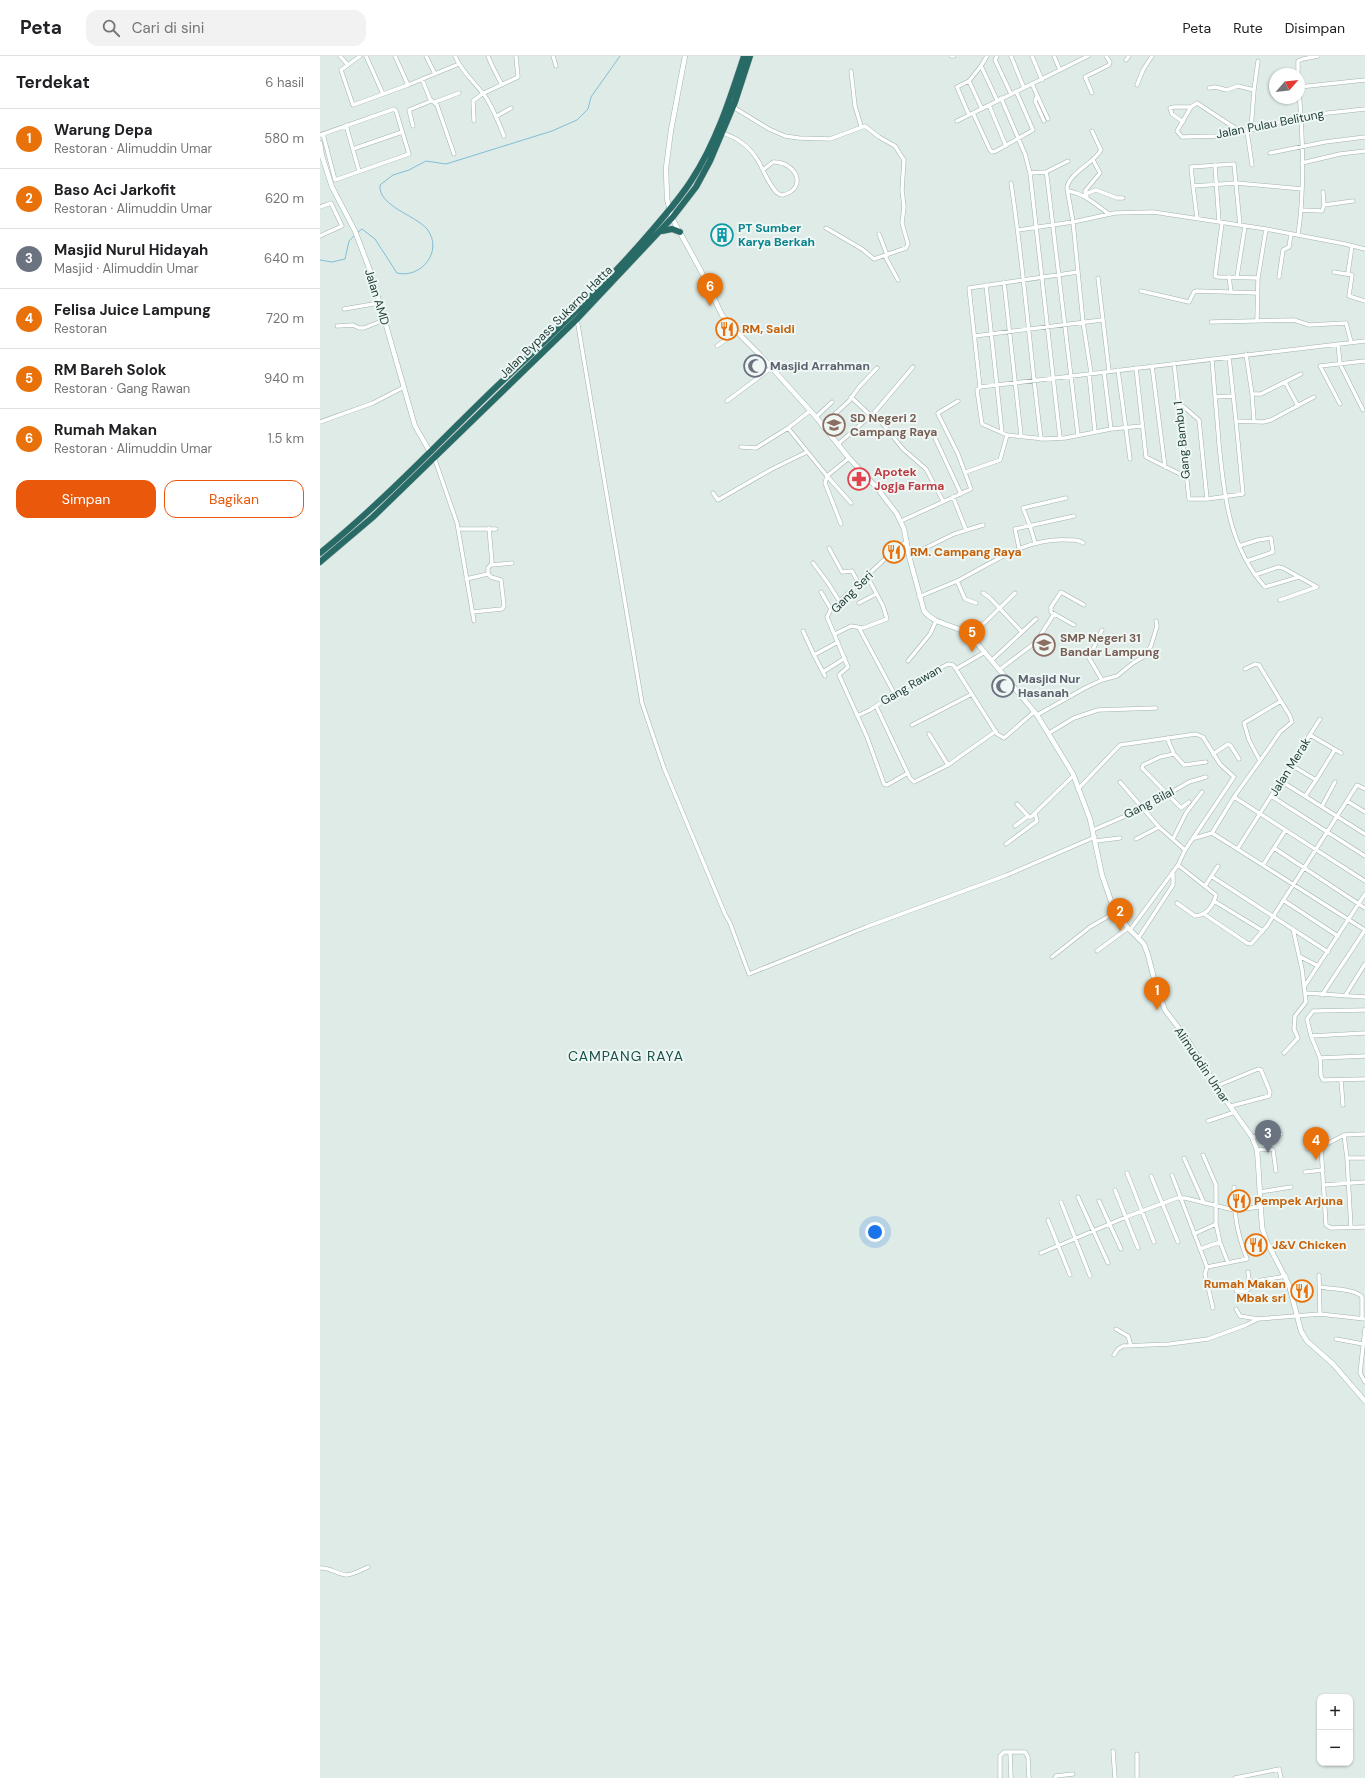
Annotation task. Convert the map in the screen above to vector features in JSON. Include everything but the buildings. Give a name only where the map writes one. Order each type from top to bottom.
[{"type":"highway","name":"Jalan Bypass Sukarno Hatta","points":[[320,562],[372,517],[636,250],[679,198],[690,182],[712,142],[729,101],[744,56]]},
{"type":"highway","name":"Jalan Bypass Sukarno Hatta","points":[[479,409],[577,319],[662,231],[685,202],[696,187],[723,133],[750,56]]},
{"type":"highway","points":[[662,231],[672,229],[680,232]]},
{"type":"highway","name":"Jalan Bypass Sukarno Hatta","points":[[320,553],[432,455]]},
{"type":"street","points":[[340,56],[348,65]]},
{"type":"street","points":[[360,56],[341,71],[353,105],[422,80],[459,64]]},
{"type":"street","points":[[366,56],[383,94]]},
{"type":"street","points":[[395,56],[408,84]]},
{"type":"street","points":[[426,56],[435,74]]},
{"type":"street","points":[[455,56],[459,64],[497,116],[504,136]]},
{"type":"street","points":[[488,56],[492,68],[495,70],[502,85]]},
{"type":"street","points":[[474,121],[472,103],[482,94],[518,77],[516,56]]},
{"type":"street","points":[[553,56],[556,66]]},
{"type":"street","name":"Alimuddin Umar","points":[[685,56],[671,130],[666,168],[669,210],[672,218],[700,269],[719,310],[737,332],[816,417],[849,458],[878,488],[901,521],[907,540],[909,556],[919,597],[924,611],[928,616],[941,624],[956,628],[971,636],[1036,714],[1049,734],[1073,776],[1078,788],[1093,830],[1106,888],[1116,912],[1129,929],[1144,944],[1156,986],[1165,1010],[1187,1039],[1216,1086],[1252,1137],[1257,1150],[1262,1227],[1266,1240],[1286,1276],[1293,1296],[1301,1331],[1307,1341],[1333,1364],[1365,1401]]},
{"type":"street","points":[[1011,56],[1024,88]]},
{"type":"street","points":[[1032,56],[1042,80]]},
{"type":"street","points":[[1054,56],[1060,70]]},
{"type":"street","points":[[957,121],[1088,56]]},
{"type":"street","points":[[1092,93],[1085,77],[1109,65],[1110,62],[1106,56]]},
{"type":"street","points":[[1137,85],[1143,70],[1152,56]]},
{"type":"street","points":[[1298,68],[1298,61],[1303,58],[1318,56]]},
{"type":"street","points":[[1011,94],[996,57],[986,58],[969,81],[960,84],[957,89],[991,151],[993,152],[1006,146],[1033,129],[1016,91]]},
{"type":"street","points":[[1252,165],[1249,131],[1258,61]]},
{"type":"street","points":[[980,66],[999,99],[1018,138],[1025,154],[1030,173],[1037,227],[1046,327],[1060,438]]},
{"type":"street","points":[[851,71],[855,106],[861,126]]},
{"type":"street","points":[[422,80],[433,101],[454,154]]},
{"type":"street","points":[[1305,86],[1365,80]]},
{"type":"street","points":[[969,81],[982,108]]},
{"type":"street","points":[[1032,84],[1048,119]]},
{"type":"street","points":[[1209,88],[1215,87],[1227,90],[1238,86],[1254,90]]},
{"type":"street","points":[[413,126],[409,110],[459,93]]},
{"type":"street","points":[[1037,96],[1035,100],[1044,121]]},
{"type":"street","points":[[1191,107],[1170,108],[1172,114],[1183,122],[1191,107],[1197,103],[1238,130]]},
{"type":"street","points":[[1298,235],[1302,210],[1300,104]]},
{"type":"street","points":[[989,105],[1006,146]]},
{"type":"street","points":[[733,107],[769,129],[785,136],[830,139],[861,126],[868,127],[879,137],[895,146],[904,160],[902,190],[904,207],[902,223],[908,246],[874,259],[862,249],[826,228]]},
{"type":"street","points":[[497,116],[511,108]]},
{"type":"street","name":"Jalan Pulau Belitung","points":[[1183,122],[1177,131],[1182,137],[1220,136],[1238,130],[1249,131],[1301,116],[1365,108]]},
{"type":"street","points":[[394,109],[402,132],[409,153],[408,155],[335,180],[321,134],[394,109]]},
{"type":"street","points":[[346,125],[359,172]]},
{"type":"street","points":[[1092,131],[1101,149],[1098,156],[1068,183],[1067,188],[1073,222],[1095,432]]},
{"type":"street","points":[[353,149],[402,132]]},
{"type":"street","points":[[723,133],[743,143],[757,159],[771,185],[779,194],[782,195],[794,189],[796,186],[797,179],[792,168],[787,164],[780,161],[773,162],[763,170]]},
{"type":"street","points":[[1270,153],[1365,136]]},
{"type":"street","name":"Jalan AMD","points":[[320,143],[322,156],[332,187],[355,231],[371,273],[415,426],[432,455]]},
{"type":"street","points":[[1302,163],[1340,154],[1365,151]]},
{"type":"street","points":[[1086,194],[1090,185],[1100,173],[1093,160]]},
{"type":"street","points":[[1030,173],[1046,172],[1068,161]]},
{"type":"street","points":[[1215,165],[1220,223],[1215,276],[1258,278]]},
{"type":"street","points":[[1197,218],[1191,167],[1235,165],[1236,183],[1243,225],[1237,277]]},
{"type":"street","points":[[1046,172],[1054,225],[1064,325],[1078,435]]},
{"type":"street","points":[[1193,186],[1236,183],[1302,189]]},
{"type":"street","points":[[1012,184],[1041,439]]},
{"type":"street","points":[[1090,185],[1096,190],[1117,198],[1123,198]]},
{"type":"street","points":[[1075,192],[1086,194],[1096,190]]},
{"type":"street","points":[[1068,191],[1086,194],[1109,214]]},
{"type":"street","points":[[1302,210],[1321,212],[1324,205],[1323,192]]},
{"type":"street","points":[[1324,205],[1353,201]]},
{"type":"street","points":[[320,207],[331,203],[342,226],[320,236]]},
{"type":"street","points":[[1018,230],[1073,222],[1109,214],[1125,212],[1153,212],[1266,229],[1365,249]]},
{"type":"street","points":[[1257,320],[1258,278],[1266,229]]},
{"type":"street","points":[[879,234],[886,255],[898,280]]},
{"type":"street","points":[[1278,277],[1283,250],[1289,248],[1291,234]]},
{"type":"street","points":[[1348,273],[1352,246]]},
{"type":"street","points":[[1078,272],[968,288],[975,336],[980,388],[977,390],[981,423],[1007,435],[1021,435],[1041,439],[1060,438],[1111,429],[1142,426]]},
{"type":"street","points":[[1334,272],[1348,273],[1353,276],[1349,296],[1365,301]]},
{"type":"street","points":[[1230,277],[1231,292]]},
{"type":"street","points":[[1098,278],[1109,371]]},
{"type":"street","points":[[1004,282],[1021,435]]},
{"type":"street","points":[[986,285],[1002,433]]},
{"type":"street","points":[[1141,292],[1189,302],[1195,291],[1257,293]]},
{"type":"street","points":[[344,309],[379,303]]},
{"type":"street","points":[[577,319],[642,703],[664,768],[724,914],[730,923],[749,974],[866,927],[1007,875],[1095,839],[1120,838]]},
{"type":"street","points":[[337,326],[353,325],[364,328],[384,320]]},
{"type":"street","points":[[975,336],[1102,320]]},
{"type":"street","points":[[1211,322],[1294,320],[1309,325],[1346,323],[1351,342]]},
{"type":"street","points":[[717,346],[737,332]]},
{"type":"street","points":[[980,388],[1228,356],[1365,341]]},
{"type":"street","points":[[1338,344],[1340,364],[1363,410]]},
{"type":"street","points":[[1246,354],[1252,394],[1254,421]]},
{"type":"street","points":[[1178,405],[1184,407],[1199,420],[1207,499],[1241,495],[1244,493],[1228,356]]},
{"type":"street","points":[[1212,359],[1225,497],[1239,546],[1255,575],[1265,587],[1298,577]]},
{"type":"street","points":[[1340,404],[1320,366],[1364,361],[1365,367]]},
{"type":"street","name":"Gang Bambu 1","points":[[1174,363],[1189,499],[1207,499]]},
{"type":"street","points":[[1152,366],[1165,467]]},
{"type":"street","points":[[727,401],[772,368]]},
{"type":"street","points":[[822,426],[877,368]]},
{"type":"street","points":[[838,444],[872,415],[913,368]]},
{"type":"street","points":[[1136,368],[1146,458],[1186,477]]},
{"type":"street","points":[[1118,370],[1130,459]]},
{"type":"street","points":[[1104,372],[1111,429]]},
{"type":"street","points":[[1252,394],[1260,394],[1301,374]]},
{"type":"street","points":[[1285,382],[1298,406]]},
{"type":"street","points":[[320,422],[373,403],[404,387]]},
{"type":"street","points":[[1215,397],[1233,396]]},
{"type":"street","points":[[851,397],[872,415],[903,449],[926,469],[943,501]]},
{"type":"street","points":[[1236,420],[1272,420],[1314,397]]},
{"type":"street","points":[[901,521],[971,489],[966,472],[938,414],[958,401]]},
{"type":"street","points":[[816,417],[832,402]]},
{"type":"street","points":[[741,447],[756,448],[788,428],[810,411]]},
{"type":"street","points":[[788,428],[851,503]]},
{"type":"street","points":[[966,472],[1000,460],[1007,435]]},
{"type":"street","points":[[935,438],[960,494]]},
{"type":"street","points":[[713,493],[718,500],[772,469],[807,452]]},
{"type":"street","points":[[432,455],[458,529],[474,621]]},
{"type":"street","points":[[841,524],[825,483],[827,476],[849,458]]},
{"type":"street","points":[[953,497],[966,530]]},
{"type":"street","points":[[1035,543],[1023,508],[1066,498]]},
{"type":"street","points":[[1020,548],[1015,529],[1074,516]]},
{"type":"street","points":[[909,556],[966,530],[983,525]]},
{"type":"street","points":[[489,528],[492,565]]},
{"type":"street","points":[[458,529],[496,529]]},
{"type":"street","points":[[1239,546],[1258,540],[1271,538],[1273,552],[1247,561]]},
{"type":"street","points":[[919,597],[957,581],[1020,548],[1035,543],[1055,539],[1080,540],[1083,543]]},
{"type":"street","name":"Gang Seri","points":[[845,658],[827,618],[831,609],[885,558],[907,540]]},
{"type":"street","points":[[829,548],[842,572],[852,571],[859,584]]},
{"type":"street","points":[[488,574],[488,568],[492,565],[512,563]]},
{"type":"street","points":[[813,564],[828,583],[840,602]]},
{"type":"street","points":[[1255,575],[1280,567],[1317,587],[1280,600]]},
{"type":"street","points":[[466,579],[488,574]]},
{"type":"street","points":[[472,612],[502,609],[504,606],[500,580],[491,577],[488,574]]},
{"type":"street","points":[[835,634],[851,626],[864,628],[887,619],[886,614],[867,576]]},
{"type":"street","points":[[957,581],[965,599],[976,603]]},
{"type":"street","points":[[821,592],[831,609]]},
{"type":"street","points":[[983,592],[989,596],[1022,631]]},
{"type":"street","points":[[1074,626],[1054,614],[1050,610],[1051,607],[1061,592],[1084,605]]},
{"type":"street","points":[[859,603],[876,594]]},
{"type":"street","points":[[971,636],[1015,594]]},
{"type":"street","points":[[999,670],[1036,642],[1054,614]]},
{"type":"street","points":[[992,660],[1036,619]]},
{"type":"street","points":[[908,661],[930,634],[936,620]]},
{"type":"street","points":[[956,669],[996,731],[1004,738],[1036,714],[1102,680],[1117,676],[1147,653],[1155,632],[1156,622]]},
{"type":"street","points":[[859,628],[894,693]]},
{"type":"street","points":[[1102,630],[1089,658],[1102,680]]},
{"type":"street","points":[[803,631],[825,676]]},
{"type":"street","points":[[814,655],[838,642]]},
{"type":"street","name":"Gang Rawan","points":[[857,716],[876,706],[894,693],[948,664],[953,665],[956,669],[985,652]]},
{"type":"street","points":[[823,672],[845,658],[848,668],[839,676],[874,754],[884,784],[887,785],[908,773]]},
{"type":"street","points":[[1194,839],[1212,833],[1234,797],[1280,732],[1292,722],[1259,665],[1255,664],[1245,669]]},
{"type":"street","points":[[912,725],[972,694]]},
{"type":"street","points":[[1260,761],[1249,740],[1244,723],[1281,702]]},
{"type":"street","points":[[876,706],[911,780],[916,782],[948,765],[996,731]]},
{"type":"street","points":[[1049,734],[1074,718],[1098,710],[1156,708]]},
{"type":"street","name":"Jalan Merak","points":[[1238,848],[1320,719]]},
{"type":"street","points":[[929,734],[948,765]]},
{"type":"street","points":[[1078,788],[1120,745],[1200,735],[1223,767],[1234,779],[1185,850],[1178,865],[1129,929],[1097,951]]},
{"type":"street","points":[[1310,735],[1341,753]]},
{"type":"street","points":[[1167,738],[1174,754],[1184,766],[1206,762]]},
{"type":"street","points":[[1213,754],[1228,744],[1231,746],[1239,759]]},
{"type":"street","points":[[1306,795],[1334,750]]},
{"type":"street","points":[[1174,754],[1150,761],[1142,766],[1143,769],[1181,808],[1189,802]]},
{"type":"street","points":[[1291,764],[1316,780]]},
{"type":"street","points":[[1015,826],[1028,816],[1031,817],[1061,786],[1073,776]]},
{"type":"street","name":"Gang Bilal","points":[[1093,830],[1144,808],[1189,782],[1206,777]]},
{"type":"street","points":[[1281,781],[1306,795],[1365,834]]},
{"type":"street","points":[[1120,782],[1159,827],[1185,850]]},
{"type":"street","points":[[1322,806],[1335,782]]},
{"type":"street","points":[[1204,914],[1249,944],[1263,931],[1274,916],[1356,785],[1365,789]]},
{"type":"street","points":[[1172,839],[1186,814],[1202,792]]},
{"type":"street","points":[[1271,796],[1365,856]]},
{"type":"street","points":[[1234,797],[1365,881]]},
{"type":"street","points":[[1347,801],[1365,812]]},
{"type":"street","points":[[1017,804],[1028,816]]},
{"type":"street","points":[[1006,844],[1033,826],[1037,821],[1035,813]]},
{"type":"street","points":[[1136,839],[1159,827]]},
{"type":"street","points":[[1263,865],[1285,831]]},
{"type":"street","points":[[1212,833],[1238,848],[1365,930],[1322,995]]},
{"type":"street","points":[[1274,848],[1365,908]]},
{"type":"street","points":[[1176,903],[1194,916],[1204,914],[1211,907],[1216,894],[1178,865]]},
{"type":"street","points":[[1205,886],[1218,866]]},
{"type":"street","points":[[1139,938],[1173,885],[1174,870]]},
{"type":"street","points":[[1211,876],[1328,952]]},
{"type":"street","points":[[1304,987],[1365,894]]},
{"type":"street","points":[[1284,900],[1338,936]]},
{"type":"street","points":[[1214,901],[1263,931]]},
{"type":"street","points":[[1052,957],[1090,927],[1116,912]]},
{"type":"street","points":[[1284,1053],[1298,1038],[1293,1024],[1295,1016],[1306,1002],[1306,993],[1299,956],[1292,929]]},
{"type":"street","points":[[1299,956],[1318,966]]},
{"type":"street","points":[[1345,996],[1365,964]]},
{"type":"street","points":[[1306,993],[1365,997]]},
{"type":"street","points":[[1365,1010],[1312,1012],[1307,1019],[1311,1036],[1320,1058],[1321,1076],[1323,1080],[1365,1079]]},
{"type":"street","points":[[1311,1036],[1365,1034]]},
{"type":"street","points":[[1320,1058],[1365,1056]]},
{"type":"street","points":[[1216,1086],[1260,1069],[1270,1094],[1266,1097],[1231,1106]]},
{"type":"street","points":[[1341,1080],[1343,1105]]},
{"type":"street","points":[[1208,1121],[1235,1112]]},
{"type":"street","points":[[1252,1137],[1282,1134]]},
{"type":"street","points":[[1307,1150],[1321,1146],[1344,1135],[1365,1134]]},
{"type":"street","points":[[1344,1135],[1349,1183],[1351,1228]]},
{"type":"street","points":[[1321,1146],[1326,1225],[1331,1228],[1365,1227]]},
{"type":"street","points":[[1257,1150],[1274,1150],[1276,1171]]},
{"type":"street","points":[[1203,1155],[1216,1185],[1216,1224],[1220,1242],[1228,1263]]},
{"type":"street","points":[[1184,1158],[1204,1203]]},
{"type":"street","points":[[1347,1158],[1365,1158]]},
{"type":"street","points":[[1305,1172],[1323,1170]]},
{"type":"street","points":[[1126,1173],[1154,1242]]},
{"type":"street","points":[[1172,1175],[1207,1267],[1205,1274],[1213,1308]]},
{"type":"street","points":[[1151,1176],[1178,1242]]},
{"type":"street","points":[[1324,1185],[1365,1182]]},
{"type":"street","points":[[1207,1267],[1248,1259],[1237,1229],[1234,1210],[1234,1187]]},
{"type":"street","points":[[1260,1192],[1291,1187]]},
{"type":"street","points":[[1115,1190],[1138,1248]]},
{"type":"street","points":[[1078,1197],[1108,1264]]},
{"type":"street","points":[[1041,1253],[1126,1217],[1180,1198],[1234,1210],[1260,1208]]},
{"type":"street","points":[[1099,1201],[1121,1249]]},
{"type":"street","points":[[1061,1202],[1090,1276]]},
{"type":"street","points":[[1048,1220],[1070,1275]]},
{"type":"street","points":[[1194,1234],[1216,1224]]},
{"type":"street","points":[[1200,1249],[1220,1242]]},
{"type":"street","points":[[1236,1291],[1245,1292],[1249,1290],[1250,1282],[1248,1272]]},
{"type":"street","points":[[1319,1275],[1320,1314]]},
{"type":"street","points":[[1250,1282],[1286,1276]]},
{"type":"street","points":[[1236,1308],[1240,1316],[1258,1319],[1320,1314],[1364,1319],[1361,1294],[1354,1291],[1320,1287]]},
{"type":"street","points":[[1114,1355],[1120,1348],[1131,1346],[1170,1344],[1208,1339],[1258,1319]]},
{"type":"street","points":[[1116,1329],[1128,1336],[1131,1346]]},
{"type":"street","points":[[1365,1329],[1360,1373],[1365,1382]]},
{"type":"street","points":[[1336,1339],[1363,1344]]},
{"type":"street","points":[[320,1568],[327,1568],[345,1575],[352,1574],[368,1566]]},
{"type":"street","points":[[1113,1750],[1115,1778]]},
{"type":"street","points":[[1000,1778],[1000,1756],[1004,1752],[1025,1752],[1028,1754],[1029,1778]]},
{"type":"street","points":[[1010,1752],[1011,1778]]},
{"type":"street","points":[[1137,1754],[1137,1778]]},
{"type":"street","points":[[1236,1778],[1279,1769],[1282,1778]]},
{"type":"street","points":[[1055,1778],[1056,1776],[1073,1774]]},
{"type":"waterway","points":[[358,232],[362,229],[375,239],[397,273],[406,274],[422,268],[431,254],[433,246],[432,237],[427,229],[421,224],[398,210],[385,199],[381,192],[380,185],[393,175],[409,170],[426,161],[446,164],[552,131],[577,120],[588,109],[591,97],[620,56]]},
{"type":"waterway","points":[[320,260],[332,262],[345,259],[349,241],[354,236]]},
{"type":"place","name":"PT Sumber Karya Berkah","points":[[722,235]]},
{"type":"place","name":"Rumah Makan","points":[[710,306]]},
{"type":"place","name":"RM, Saidi","points":[[727,329]]},
{"type":"place","name":"Masjid Arrahman","points":[[755,366]]},
{"type":"place","name":"SD Negeri 2 Campang Raya","points":[[834,425]]},
{"type":"place","name":"Apotek Jogja Farma","points":[[859,479]]},
{"type":"place","name":"RM. Campang Raya","points":[[894,552]]},
{"type":"place","name":"SMP Negeri 31 Bandar Lampung","points":[[1044,645]]},
{"type":"place","name":"RM Bareh Solok","points":[[972,652]]},
{"type":"place","name":"Masjid Nur Hasanah","points":[[1003,686]]},
{"type":"place","name":"Baso Aci Jarkofit","points":[[1120,931]]},
{"type":"place","name":"Warung Depa","points":[[1157,1010]]},
{"type":"place","name":"Masjid Nurul Hidayah","points":[[1268,1153]]},
{"type":"place","name":"Felisa Juice Lampung","points":[[1316,1160]]},
{"type":"place","name":"Pempek Arjuna","points":[[1239,1201]]},
{"type":"place","name":"J&V Chicken","points":[[1256,1245]]},
{"type":"place","name":"Rumah Makan Mbak sri","points":[[1302,1291]]},
{"type":"district","name":"CAMPANG RAYA","points":[[626,1056]]}]
